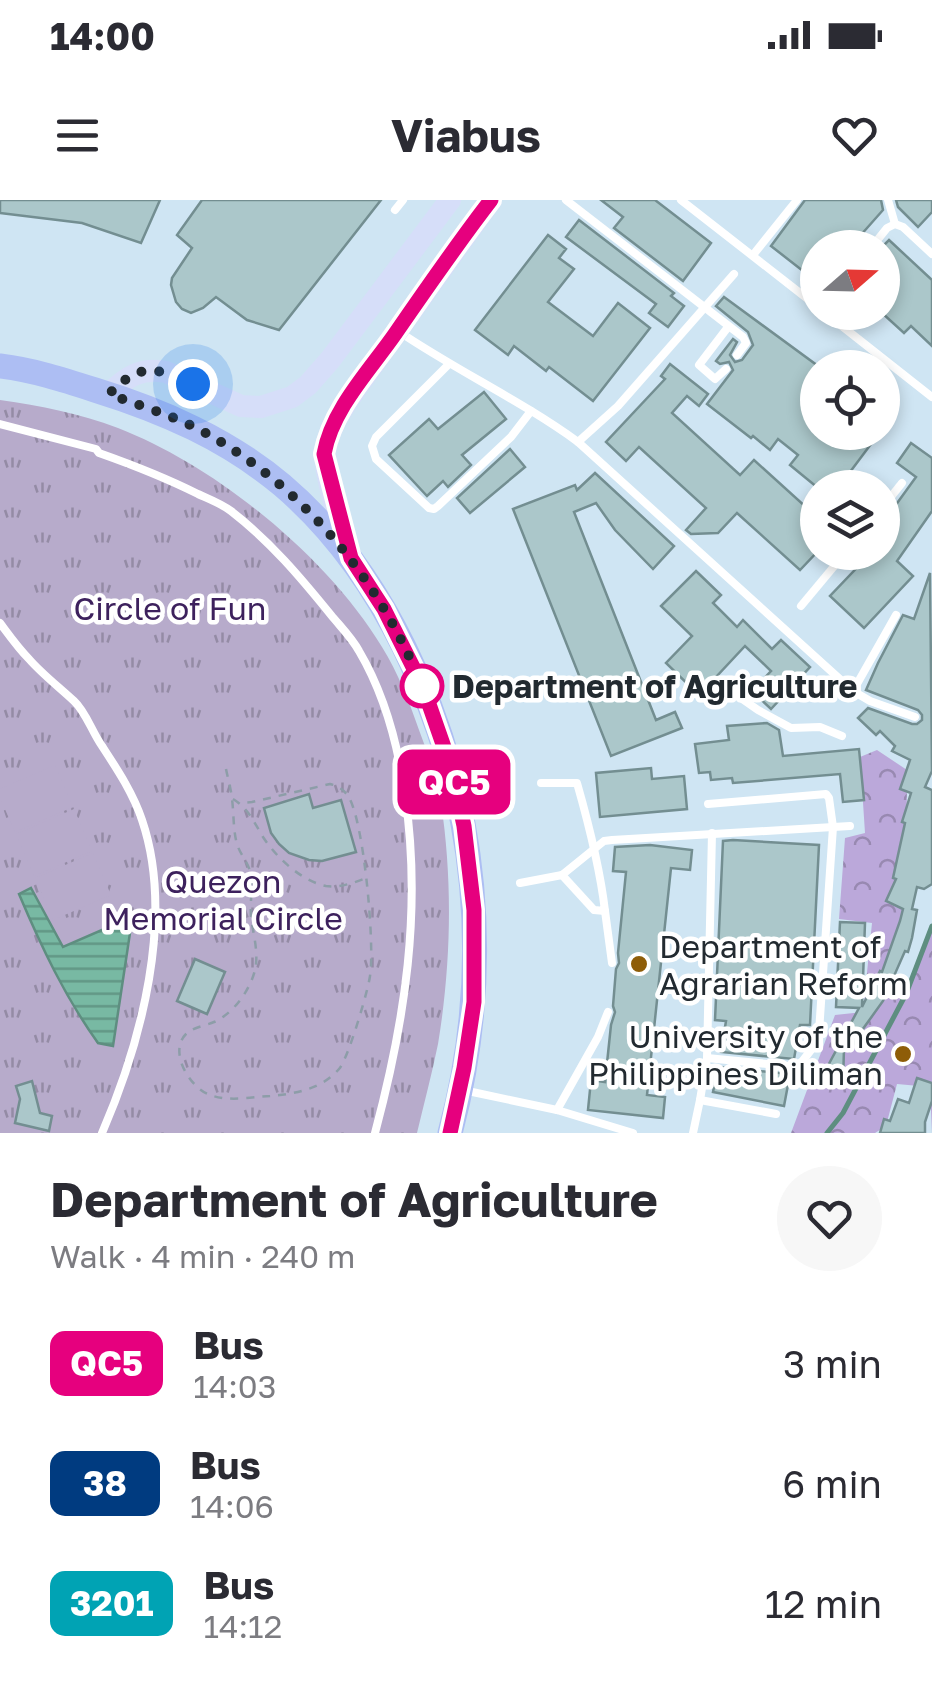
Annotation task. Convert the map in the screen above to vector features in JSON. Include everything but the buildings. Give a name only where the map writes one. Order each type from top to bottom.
[{"type":"main road","points":[[351,558],[328,475],[326,441],[342,410],[466,234],[478,204]]},
{"type":"main road","points":[[109,394],[125,378],[156,370],[242,406],[261,407],[292,397],[330,360],[441,207],[466,234]]},
{"type":"main road","points":[[0,366],[55,378],[170,416],[256,465],[307,508],[351,558],[384,609],[423,687],[452,770],[464,826],[474,910],[474,1002],[450,1133]]},
{"type":"lane","points":[[395,210],[403,200]]},
{"type":"lane","points":[[566,200],[746,340],[737,355]]},
{"type":"lane","points":[[682,200],[800,293]]},
{"type":"lane","points":[[752,256],[797,200]]},
{"type":"lane","points":[[888,200],[895,224]]},
{"type":"lane","points":[[885,230],[895,224],[904,227],[932,254]]},
{"type":"lane","points":[[578,442],[618,406],[734,274]]},
{"type":"lane","points":[[726,368],[715,378],[700,365],[728,326]]},
{"type":"lane","points":[[847,330],[932,397]]},
{"type":"lane","points":[[397,331],[578,442],[852,691],[916,716]]},
{"type":"lane","points":[[449,364],[376,437],[372,446],[376,458],[429,508],[438,506],[532,412]]},
{"type":"lane","points":[[0,424],[96,449],[229,509],[295,570],[359,650],[394,736],[406,798],[413,895],[407,982],[392,1072],[376,1133]]},
{"type":"lane","points":[[801,606],[831,570]]},
{"type":"lane","points":[[852,691],[896,615]]},
{"type":"lane","points":[[0,623],[27,658],[74,701],[124,782],[147,840],[154,920],[150,982],[126,1072],[102,1133]]},
{"type":"lane","points":[[728,689],[791,728],[820,727],[842,736]]},
{"type":"lane","points":[[540,782],[577,783],[595,848],[612,963]]},
{"type":"lane","points":[[707,1058],[798,1068],[814,1046],[819,1032],[833,826],[826,794],[708,804]]},
{"type":"lane","points":[[520,884],[562,875],[604,841],[850,826]]},
{"type":"lane","points":[[693,1133],[707,1058],[712,833]]},
{"type":"lane","points":[[562,875],[594,910],[605,911]]},
{"type":"lane","points":[[557,1110],[608,1012]]},
{"type":"lane","points":[[460,1089],[557,1110],[633,1133]]},
{"type":"lane","points":[[700,1100],[776,1114]]},
{"type":"path","points":[[226,769],[237,847],[251,874],[256,968],[233,1009],[188,1032],[181,1043],[184,1071],[192,1084],[224,1098],[284,1094],[316,1086],[338,1070],[345,1062],[370,977],[371,947],[359,820],[348,795],[330,784],[240,803]]},
{"type":"path","points":[[232,798],[240,803],[265,840],[300,874],[322,885],[334,886],[366,878]]},
{"type":"green space","name":"Quezon Memorial Circle","points":[[0,400],[89,418],[193,465],[300,548],[359,613],[388,657],[435,775],[447,863],[449,924],[442,1014],[417,1133],[0,1133]]},
{"type":"green space","points":[[877,750],[907,770],[906,928],[894,978],[912,979],[932,926],[932,1133],[930,1087],[897,1084],[886,1126],[875,1133],[791,1133],[835,1015],[863,1012],[872,923],[839,919],[845,838],[865,833],[860,757]]},
{"type":"green space","points":[[55,765],[73,807],[15,832],[0,789]]},
{"type":"green space","points":[[74,809],[92,851],[34,876],[16,834]]},
{"type":"green space","points":[[93,853],[111,895],[53,920],[35,878]]},
{"type":"shaded area","points":[[31,888],[63,947],[118,923],[130,933],[113,1046],[98,1043],[54,971],[19,894]]},
{"type":"waterway","points":[[827,1133],[843,1113],[906,994],[932,926]]},
{"type":"bus line","name":"QC5","points":[[450,1133],[474,1002],[474,910],[464,826],[452,770],[423,687],[398,634],[351,558],[324,454],[326,441],[342,410],[491,200]]},
{"type":"place","name":"Department of Agriculture","points":[[422,686]]},
{"type":"place","name":"Department of Agrarian Reform","points":[[639,964]]},
{"type":"place","name":"University of the Philippines Diliman","points":[[903,1054]]},
{"type":"route","points":[[193,384],[166,372],[139,372],[125,378],[109,394],[170,416],[228,446],[307,508],[351,558],[368,584],[398,634],[422,686]]},
{"type":"park label","name":"Circle of Fun","points":[[170,608]]}]
